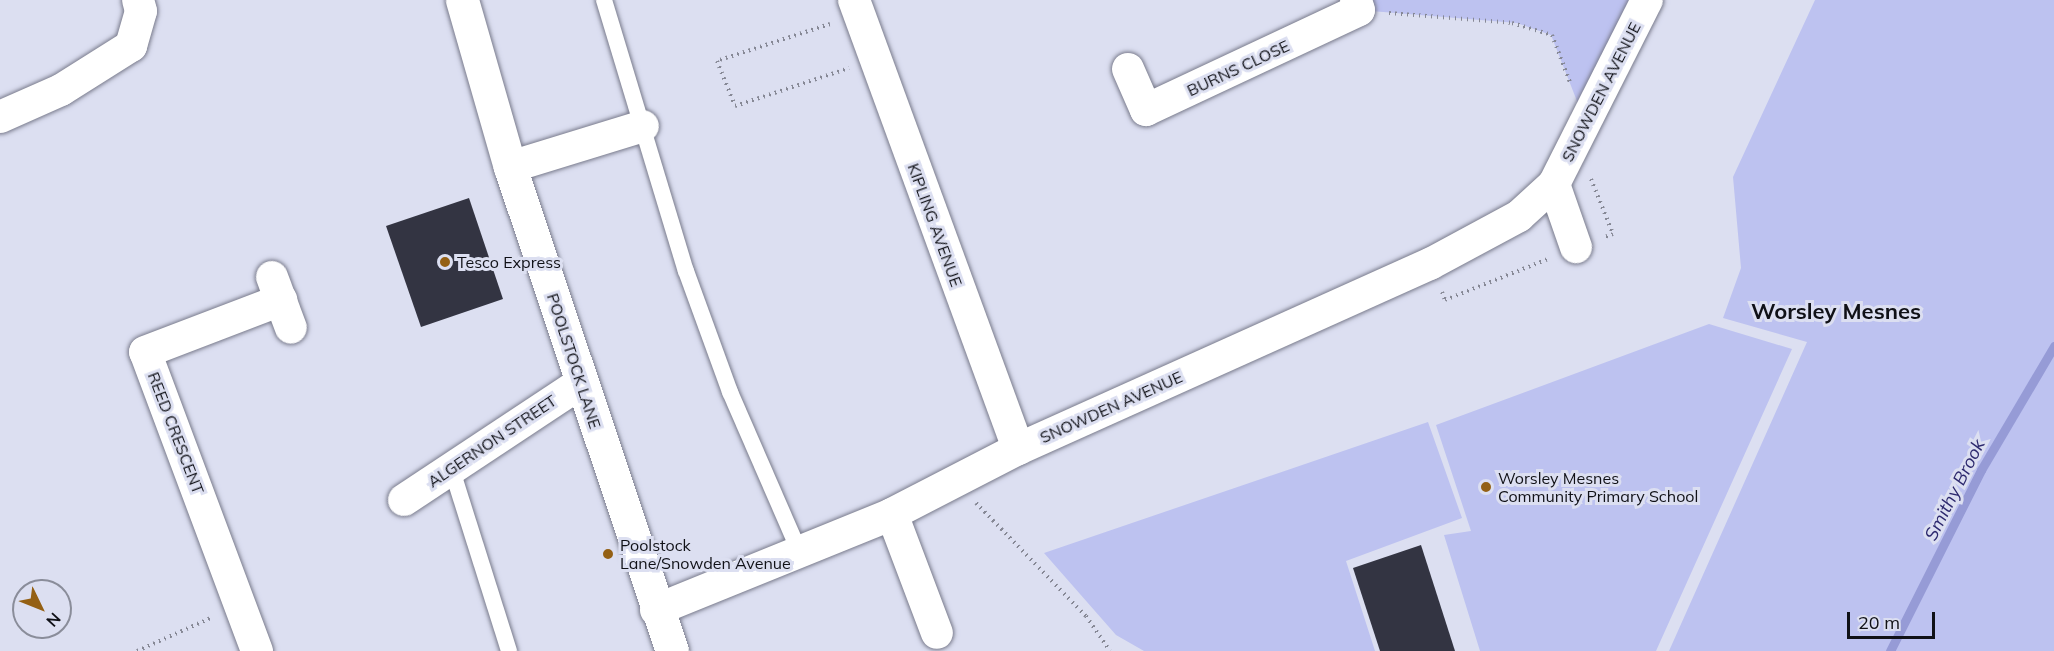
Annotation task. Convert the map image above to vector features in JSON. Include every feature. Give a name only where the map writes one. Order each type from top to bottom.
[{"type":"main road","name":"POOLSTOCK LANE","points":[[462,0],[510,167],[656,610],[672,651]]},
{"type":"street","points":[[0,117],[61,90],[131,46],[141,11],[138,0]]},
{"type":"street","name":"SNOWDEN AVENUE","points":[[656,610],[801,555],[892,514],[1018,449],[1430,264],[1519,216],[1554,184],[1582,133],[1647,0]]},
{"type":"street","name":"BURNS CLOSE","points":[[1128,69],[1146,110],[1357,5]]},
{"type":"street","name":"KIPLING AVENUE","points":[[857,7],[1018,449]]},
{"type":"street","points":[[510,167],[643,126]]},
{"type":"street","points":[[1554,184],[1576,247]]},
{"type":"street","name":"REED CRESCENT","points":[[257,651],[145,352],[281,302]]},
{"type":"street","name":"ALGERNON STREET","points":[[404,500],[581,383]]},
{"type":"street","points":[[892,514],[937,633]]},
{"type":"lane","points":[[604,0],[730,392],[801,555]]},
{"type":"lane","points":[[451,467],[509,651]]},
{"type":"path","points":[[1357,5],[1512,23],[1551,35],[1613,234],[1445,300],[1430,264]]},
{"type":"path","points":[[857,7],[717,61],[735,105],[875,59]]},
{"type":"path","points":[[955,480],[1086,616],[1110,651]]},
{"type":"path","points":[[137,651],[241,608]]},
{"type":"shaded area","points":[[1356,0],[1646,0],[1586,124],[1551,35],[1517,23],[1359,10]]},
{"type":"shaded area","points":[[1815,0],[2054,0],[2054,651],[1669,651],[1807,342],[1723,318],[1741,268],[1733,177]]},
{"type":"shaded area","points":[[1709,324],[1792,349],[1656,651],[1480,651],[1444,535],[1471,531],[1436,425]]},
{"type":"shaded area","points":[[1428,422],[1462,518],[1346,561],[1375,651],[1144,651],[1116,635],[1044,553]]},
{"type":"building","name":"Tesco Express","points":[[469,198],[503,299],[421,327],[386,226]]},
{"type":"building","points":[[1421,545],[1455,651],[1380,651],[1353,568]]},
{"type":"waterway","name":"Smithy Brook","points":[[1890,651],[1981,470],[2054,346]]},
{"type":"place","name":"Tesco Express","points":[[445,262]]},
{"type":"place","name":"Worsley Mesnes Community Primary School","points":[[1486,487]]},
{"type":"place","name":"Poolstock Lane/Snowden Avenue","points":[[608,554]]},
{"type":"district","name":"Worsley Mesnes","points":[[1836,312]]}]
